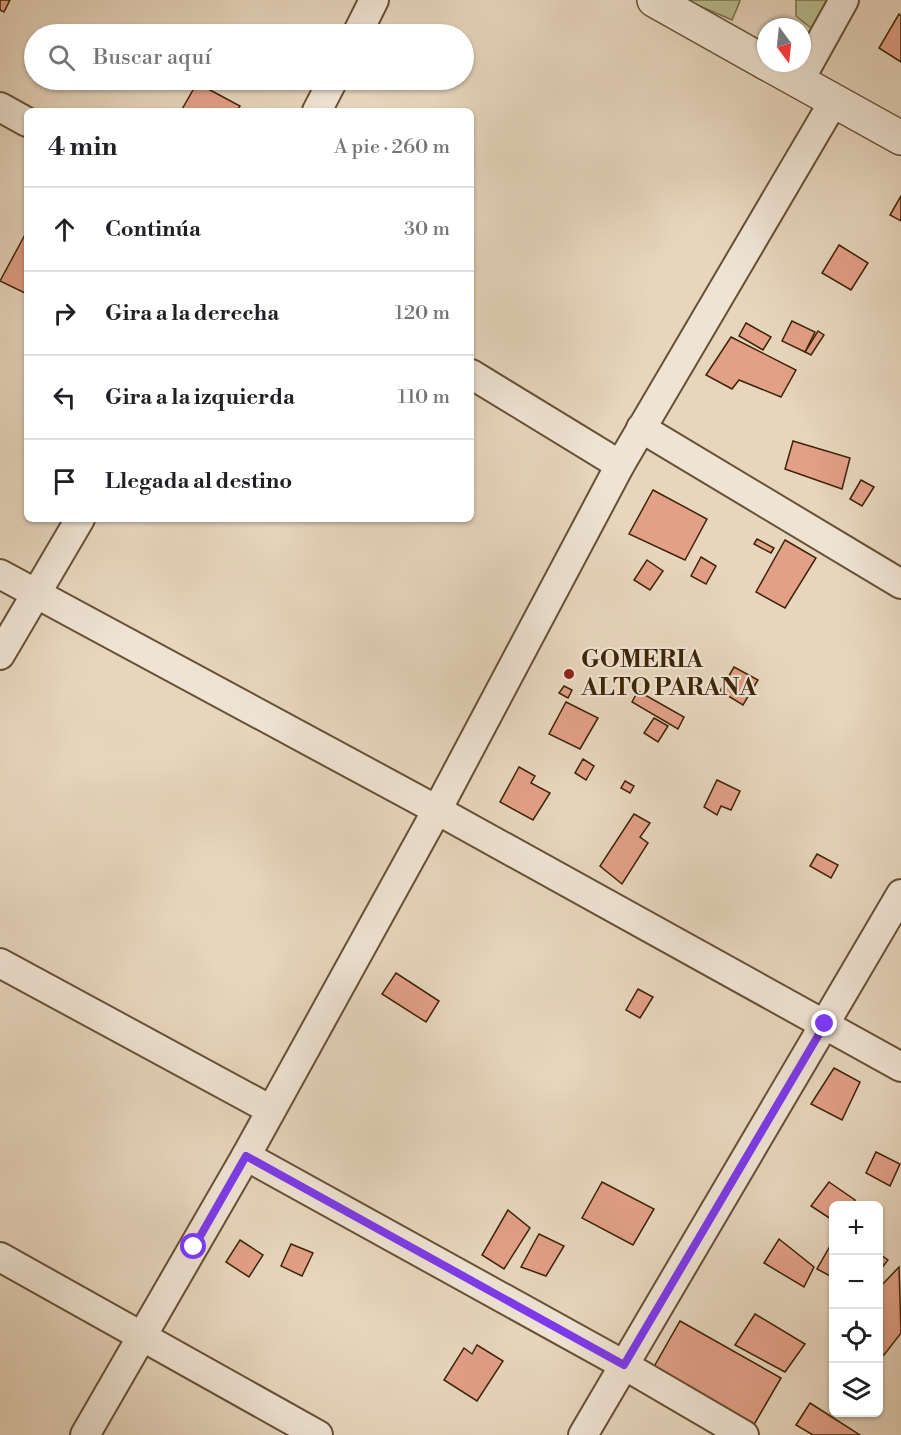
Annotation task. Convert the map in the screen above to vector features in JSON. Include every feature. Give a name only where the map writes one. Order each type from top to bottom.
[{"type":"street","points":[[362,24],[374,0]]},
{"type":"street","points":[[654,0],[757,58]]},
{"type":"street","points":[[799,81],[844,0]]},
{"type":"street","points":[[782,72],[901,138]]},
{"type":"street","points":[[319,108],[328,90]]},
{"type":"street","points":[[85,1435],[246,1156],[437,810],[620,465],[834,100]]},
{"type":"street","points":[[0,108],[24,120]]},
{"type":"street","points":[[474,376],[620,465]]},
{"type":"street","points":[[641,428],[901,584]]},
{"type":"street","points":[[0,655],[34,593],[78,522]]},
{"type":"street","points":[[0,574],[437,810],[901,1067]]},
{"type":"street","points":[[583,1435],[901,894]]},
{"type":"street","points":[[0,963],[271,1110]]},
{"type":"street","points":[[246,1156],[624,1365],[744,1435]]},
{"type":"street","points":[[0,1257],[318,1435]]},
{"type":"green space","points":[[686,0],[740,0],[740,1],[732,20]]},
{"type":"green space","points":[[796,0],[848,0],[829,22],[811,28],[811,18],[796,16]]},
{"type":"building","points":[[0,0],[10,0],[4,12],[0,10]]},
{"type":"building","points":[[899,14],[901,16],[901,62],[879,48]]},
{"type":"building","points":[[193,90],[210,90],[240,106],[239,108],[183,108]]},
{"type":"building","points":[[901,196],[901,221],[890,215]]},
{"type":"building","points":[[24,237],[24,293],[0,281]]},
{"type":"building","points":[[839,245],[868,263],[851,290],[822,273]]},
{"type":"building","points":[[792,321],[815,332],[805,352],[782,341]]},
{"type":"building","points":[[746,323],[771,337],[763,350],[739,336]]},
{"type":"building","points":[[818,331],[824,335],[811,355],[805,352]]},
{"type":"building","points":[[731,337],[796,370],[781,397],[739,380],[732,389],[706,375]]},
{"type":"building","points":[[793,441],[850,458],[842,489],[785,469]]},
{"type":"building","points":[[861,480],[874,487],[862,506],[850,499]]},
{"type":"building","points":[[653,490],[707,519],[685,560],[629,534]]},
{"type":"building","points":[[757,539],[774,548],[771,553],[754,544]]},
{"type":"building","points":[[785,540],[816,558],[785,608],[756,592]]},
{"type":"building","points":[[701,557],[716,566],[706,584],[691,576]]},
{"type":"building","points":[[647,560],[663,571],[650,590],[634,580]]},
{"type":"building","points":[[734,667],[758,680],[743,705],[720,691]]},
{"type":"building","points":[[564,686],[572,690],[568,698],[559,693]]},
{"type":"building","points":[[638,691],[684,717],[678,729],[632,702]]},
{"type":"building","points":[[566,702],[598,718],[580,749],[549,734]]},
{"type":"building","points":[[654,718],[668,726],[658,742],[644,733]]},
{"type":"building","points":[[583,759],[594,766],[586,780],[575,773]]},
{"type":"building","points":[[519,767],[535,776],[531,783],[550,793],[533,820],[500,802]]},
{"type":"building","points":[[717,780],[740,791],[731,810],[721,806],[717,815],[704,807]]},
{"type":"building","points":[[625,781],[634,786],[630,793],[621,788]]},
{"type":"building","points":[[634,814],[650,823],[640,837],[648,843],[622,884],[600,866]]},
{"type":"building","points":[[817,854],[838,865],[831,878],[810,866]]},
{"type":"building","points":[[396,973],[439,1001],[426,1022],[382,994]]},
{"type":"building","points":[[638,989],[653,997],[640,1018],[626,1010]]},
{"type":"building","points":[[834,1068],[860,1082],[842,1120],[811,1104]]},
{"type":"building","points":[[876,1152],[900,1164],[890,1186],[866,1173]]},
{"type":"building","points":[[602,1182],[654,1209],[633,1245],[582,1218]]},
{"type":"building","points":[[829,1182],[855,1200],[829,1201],[829,1218],[811,1206]]},
{"type":"building","points":[[508,1210],[530,1228],[504,1269],[482,1255]]},
{"type":"building","points":[[539,1234],[564,1246],[546,1276],[521,1267]]},
{"type":"building","points":[[779,1239],[814,1267],[804,1287],[764,1263]]},
{"type":"building","points":[[240,1240],[263,1255],[249,1277],[226,1262]]},
{"type":"building","points":[[291,1244],[313,1253],[302,1276],[281,1266]]},
{"type":"building","points":[[829,1248],[829,1275],[817,1269]]},
{"type":"building","points":[[883,1256],[888,1260],[883,1266]]},
{"type":"building","points":[[899,1267],[901,1333],[884,1355],[883,1354],[883,1284]]},
{"type":"building","points":[[755,1314],[805,1344],[785,1372],[735,1345]]},
{"type":"building","points":[[680,1321],[781,1378],[752,1428],[651,1372]]},
{"type":"building","points":[[477,1345],[503,1361],[477,1401],[444,1380],[464,1348],[472,1354]]},
{"type":"building","points":[[810,1403],[860,1435],[813,1435],[796,1425]]},
{"type":"place","name":"GOMERIA ALTO PARANA","points":[[569,674]]},
{"type":"route","points":[[194,1247],[246,1156],[624,1365],[825,1024]]}]
